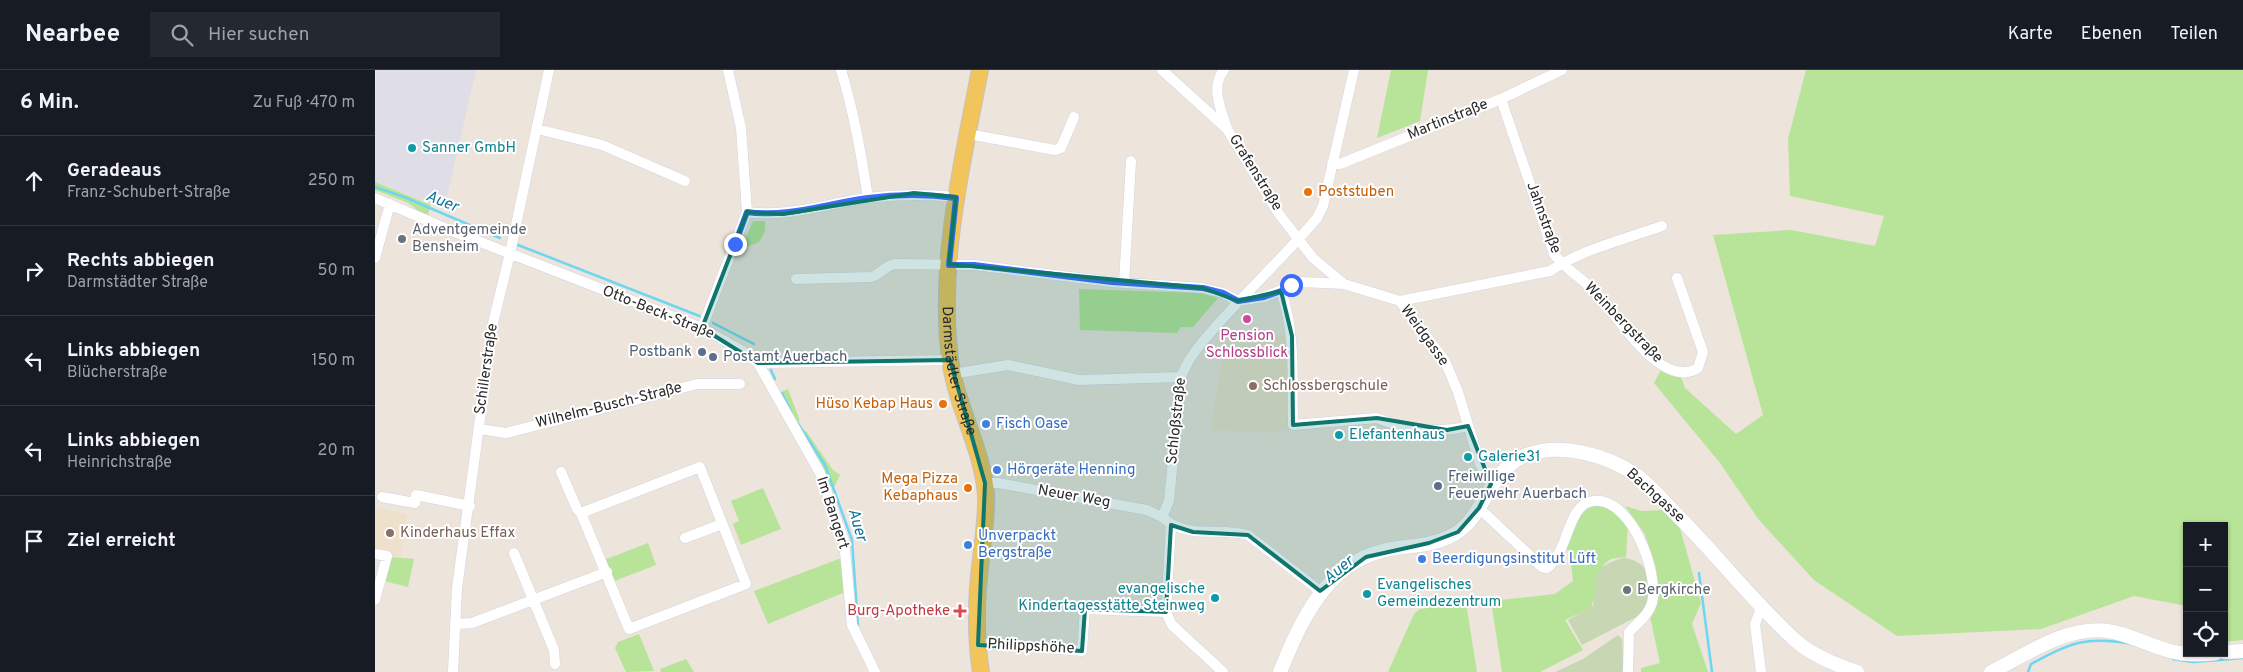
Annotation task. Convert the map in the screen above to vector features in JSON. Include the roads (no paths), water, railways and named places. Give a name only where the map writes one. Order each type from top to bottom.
[{"type":"main road","name":"Darmstädter Straße","points":[[980,70],[956,198],[949,265],[947,316],[951,367],[977,447],[985,483],[985,512],[977,609],[981,672]]},
{"type":"main road","name":"Bachgasse","points":[[1280,672],[1300,626],[1320,591],[1346,568],[1365,557],[1381,551],[1429,543],[1449,537],[1464,526],[1479,508],[1491,484],[1514,462],[1540,452],[1577,452],[1599,457],[1621,466],[1651,488],[1797,642],[1829,663],[1857,672]]},
{"type":"main road","points":[[1991,672],[2062,637],[2086,631],[2108,631],[2171,652],[2183,653]]},
{"type":"main road","points":[[2228,652],[2243,651]]},
{"type":"street","name":"Schillerstraße","points":[[453,672],[457,588],[470,506],[493,322],[510,253],[549,70]]},
{"type":"street","points":[[702,328],[747,212],[741,128],[728,70]]},
{"type":"street","points":[[841,70],[862,156],[868,198]]},
{"type":"street","name":"Grafenstraße","points":[[1162,70],[1227,129],[1279,214],[1299,239]]},
{"type":"street","points":[[1224,70],[1216,82],[1227,129]]},
{"type":"street","name":"Schloßstraße","points":[[1162,517],[1169,501],[1181,377],[1185,364],[1238,301],[1317,218],[1323,206],[1354,70]]},
{"type":"street","name":"Martinstraße","points":[[1332,164],[1340,164],[1501,99],[1562,70]]},
{"type":"street","name":"Jahnstraße","points":[[1501,99],[1549,245],[1561,264],[1593,250],[1662,226]]},
{"type":"street","points":[[968,134],[1055,150],[1061,148],[1074,118]]},
{"type":"street","points":[[537,130],[602,145],[685,181]]},
{"type":"street","points":[[1124,283],[1131,161]]},
{"type":"street","points":[[747,212],[783,214],[868,198],[914,193],[956,198]]},
{"type":"street","name":"Otto-Beck-Straße","points":[[375,198],[451,231],[702,328],[741,350],[758,363]]},
{"type":"street","points":[[375,258],[390,204]]},
{"type":"street","name":"Weidgasse","points":[[1299,239],[1313,258],[1344,284],[1400,301],[1445,361],[1459,392],[1467,426],[1480,464],[1491,484]]},
{"type":"street","points":[[796,279],[871,277],[878,275],[885,266],[896,264],[974,265],[1052,276],[1203,288],[1223,293],[1238,301],[1264,297],[1301,282],[1344,284]]},
{"type":"street","points":[[1400,301],[1550,271],[1561,264]]},
{"type":"street","name":"Weinbergstraße","points":[[1561,264],[1596,292],[1654,360],[1668,368],[1685,373],[1698,368],[1703,352],[1677,278]]},
{"type":"street","points":[[1281,291],[1288,310],[1291,336],[1293,425],[1377,418],[1387,422],[1427,428],[1455,430],[1467,426]]},
{"type":"street","points":[[758,363],[951,367],[1008,365],[1079,380],[1181,377]]},
{"type":"street","name":"Im Bangert","points":[[758,363],[823,482],[844,540],[852,626],[875,672]]},
{"type":"street","name":"Wilhelm-Busch-Straße","points":[[479,429],[506,433],[697,384],[740,384]]},
{"type":"street","points":[[561,472],[607,572],[629,629],[746,584],[700,467],[581,513]]},
{"type":"street","name":"Neuer Weg","points":[[985,483],[998,483],[1147,510],[1162,517]]},
{"type":"street","points":[[382,497],[415,503],[416,495],[470,506]]},
{"type":"street","points":[[1479,508],[1542,567],[1547,568],[1557,557],[1565,543],[1574,517],[1583,504],[1603,502],[1613,506],[1633,524],[1653,576],[1654,591],[1652,604],[1645,617],[1629,632],[1628,672]]},
{"type":"street","points":[[1162,517],[1171,524],[1193,532],[1235,532],[1247,535],[1320,591]]},
{"type":"street","points":[[685,538],[723,524]]},
{"type":"street","points":[[1171,524],[1166,612],[1172,625],[1223,672]]},
{"type":"street","points":[[514,553],[554,650],[555,664]]},
{"type":"street","points":[[375,554],[387,556],[375,600]]},
{"type":"street","points":[[455,624],[472,624],[607,572]]},
{"type":"street","points":[[1761,672],[1755,624],[1763,606]]},
{"type":"street","name":"Philippshöhe","points":[[978,645],[992,643],[1082,651],[1085,609],[1166,612]]},
{"type":"waterway","name":"Auer","points":[[375,187],[404,197],[500,238]]},
{"type":"waterway","name":"Auer","points":[[518,245],[702,317]]},
{"type":"waterway","name":"Auer","points":[[713,323],[754,344]]},
{"type":"waterway","name":"Auer","points":[[771,370],[775,379]]},
{"type":"waterway","name":"Auer","points":[[782,393],[791,411]]},
{"type":"waterway","name":"Auer","points":[[797,422],[825,465],[852,540],[858,626]]},
{"type":"waterway","points":[[1699,573],[1712,672]]},
{"type":"waterway","points":[[2028,672],[2031,664],[2058,650],[2080,643],[2102,641],[2132,644]]},
{"type":"waterway","points":[[2173,659],[2193,662],[2243,658]]},
{"type":"place","name":"Sanner GmbH","points":[[412,148]]},
{"type":"place","name":"Poststuben","points":[[1308,192]]},
{"type":"place","name":"Adventgemeinde Bensheim","points":[[402,239]]},
{"type":"place","name":"Pension Schlossblick","points":[[1247,319]]},
{"type":"place","name":"Postbank","points":[[702,352]]},
{"type":"place","name":"Postamt Auerbach","points":[[713,357]]},
{"type":"place","name":"Schlossbergschule","points":[[1253,386]]},
{"type":"place","name":"Hüso Kebap Haus","points":[[943,404]]},
{"type":"place","name":"Fisch Oase","points":[[986,424]]},
{"type":"place","name":"Elefantenhaus","points":[[1339,435]]},
{"type":"place","name":"Galerie31","points":[[1468,457]]},
{"type":"place","name":"Hörgeräte Henning","points":[[997,470]]},
{"type":"place","name":"Freiwillige Feuerwehr Auerbach","points":[[1438,486]]},
{"type":"place","name":"Mega Pizza Kebaphaus","points":[[968,488]]},
{"type":"place","name":"Kinderhaus Effax","points":[[390,533]]},
{"type":"place","name":"Unverpackt Bergstraße","points":[[968,545]]},
{"type":"place","name":"Beerdigungsinstitut Lüft","points":[[1422,559]]},
{"type":"place","name":"Bergkirche","points":[[1627,590]]},
{"type":"place","name":"Evangelisches Gemeindezentrum","points":[[1367,594]]},
{"type":"place","name":"evangelische Kindertagesstätte Steinweg","points":[[1215,598]]},
{"type":"place","name":"Burg-Apotheke","points":[[960,611]]}]
